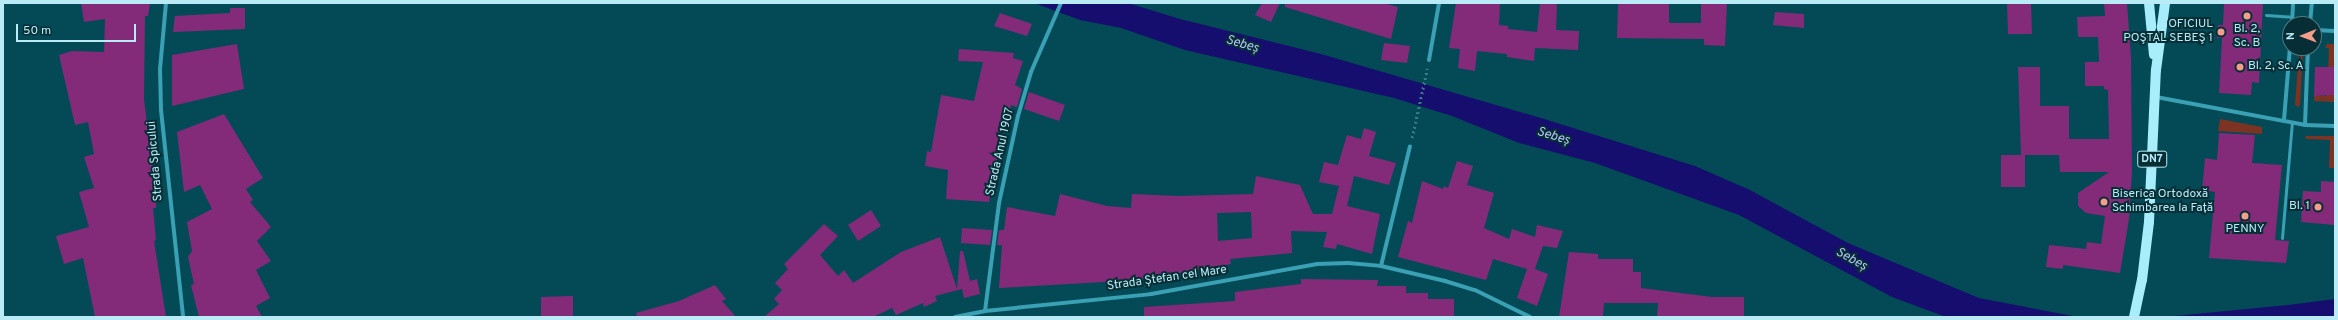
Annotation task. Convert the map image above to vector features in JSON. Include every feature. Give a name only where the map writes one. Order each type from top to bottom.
[{"type":"main road","name":"DN7","points":[[2134,317],[2142,280],[2149,222],[2156,97],[2156,70],[2149,3]]},
{"type":"main road","name":"DN7","points":[[2156,70],[2165,3]]},
{"type":"street","name":"Strada Spicului","points":[[166,3],[160,68],[161,110],[183,317]]},
{"type":"street","name":"Strada Anul 1907","points":[[985,311],[999,203],[1007,163],[1029,79],[1050,24],[1060,3]]},
{"type":"street","points":[[1429,60],[1439,3]]},
{"type":"street","points":[[2292,16],[2294,3]]},
{"type":"street","points":[[2311,16],[2312,3]]},
{"type":"street","points":[[2322,30],[2335,31]]},
{"type":"street","points":[[2284,120],[2289,56]]},
{"type":"street","points":[[2305,125],[2308,56]]},
{"type":"street","points":[[2156,97],[2305,125],[2335,126]]},
{"type":"street","points":[[1381,266],[1410,146]]},
{"type":"street","name":"Strada Ștefan cel Mare","points":[[955,317],[985,311],[1151,294],[1317,264],[1381,266],[1475,290],[1530,317]]},
{"type":"lane","points":[[2266,15],[2282,16]]},
{"type":"lane","points":[[2282,238],[2292,122]]},
{"type":"path","points":[[1410,146],[1429,60]]},
{"type":"shaded area","points":[[2327,44],[2335,44],[2332,95],[2335,95],[2335,102],[2314,101],[2314,96],[2327,96],[2329,48],[2325,48]]},
{"type":"shaded area","points":[[2298,56],[2303,56],[2300,105],[2298,107],[2295,105]]},
{"type":"shaded area","points":[[2220,119],[2262,127],[2262,134],[2218,131]]},
{"type":"shaded area","points":[[2305,136],[2335,136],[2335,180],[2334,168],[2329,168],[2330,140],[2306,139]]},
{"type":"water","name":"Sebeș","points":[[1034,3],[1128,3],[1180,19],[1321,54],[1541,118],[1695,166],[1750,190],[1848,243],[1979,298],[2078,317],[1946,317],[1892,297],[1739,215],[1595,163],[1519,143],[1452,116],[1394,98],[1185,50],[1121,28],[1080,20]]},
{"type":"water","points":[[2335,299],[2335,317],[2164,317],[2288,305]]},
{"type":"building","points":[[81,3],[150,3],[148,16],[145,16],[144,99],[156,197],[156,208],[153,208],[156,240],[154,241],[166,317],[95,317],[83,258],[64,264],[56,236],[89,227],[79,192],[94,188],[84,157],[94,154],[88,122],[75,125],[59,55],[72,51],[104,52],[105,19],[84,22]]},
{"type":"building","points":[[1262,3],[1280,3],[1271,22],[1255,15]]},
{"type":"building","points":[[1285,3],[1383,3],[1398,7],[1391,39],[1285,7]]},
{"type":"building","points":[[1456,3],[1500,3],[1499,25],[1508,26],[1508,29],[1537,32],[1540,3],[1557,3],[1556,30],[1579,31],[1578,50],[1535,48],[1534,61],[1507,57],[1507,54],[1477,51],[1475,71],[1458,68],[1460,49],[1449,48]]},
{"type":"building","points":[[1618,3],[1669,3],[1669,23],[1701,23],[1701,3],[1727,3],[1725,46],[1704,45],[1704,39],[1617,38]]},
{"type":"building","points":[[2007,3],[2031,3],[2032,34],[2008,34]]},
{"type":"building","points":[[2104,3],[2127,3],[2131,58],[2132,172],[2129,219],[2120,273],[2063,265],[2063,269],[2046,267],[2049,245],[2086,249],[2087,242],[2101,244],[2105,216],[2086,213],[2078,206],[2078,193],[2109,172],[2060,172],[2059,155],[2021,155],[2018,67],[2040,67],[2040,106],[2069,106],[2069,139],[2109,139],[2108,90],[2104,89],[2104,86],[2085,86],[2085,62],[2099,62],[2098,37],[2078,37],[2077,17],[2105,16]]},
{"type":"building","name":"Bl. 2, Sc. A","points":[[2224,3],[2263,3],[2259,83],[2252,82],[2251,95],[2219,93],[2222,38],[2217,38],[2217,31],[2218,25],[2223,25]]},
{"type":"building","points":[[230,8],[245,8],[245,29],[173,32],[175,16],[230,13]]},
{"type":"building","points":[[1775,12],[1804,14],[1804,28],[1773,25]]},
{"type":"building","points":[[1000,13],[1032,24],[1027,36],[994,26]]},
{"type":"building","points":[[1384,43],[1410,46],[1407,63],[1381,60]]},
{"type":"building","points":[[237,44],[244,89],[172,106],[172,55]]},
{"type":"building","points":[[959,49],[1014,53],[1013,58],[1023,61],[1015,85],[1022,89],[1017,107],[1011,105],[1007,122],[1004,122],[989,202],[946,199],[948,170],[925,166],[927,151],[931,152],[941,95],[974,101],[983,62],[958,61]]},
{"type":"building","points":[[2315,67],[2335,67],[2335,95],[2314,96]]},
{"type":"building","points":[[1029,92],[1065,105],[1059,121],[1024,109]]},
{"type":"building","points":[[224,114],[263,178],[246,189],[253,200],[250,202],[271,227],[257,241],[271,261],[256,270],[270,298],[256,306],[262,317],[199,317],[191,285],[194,284],[188,257],[192,251],[187,222],[212,209],[200,185],[184,192],[177,132]]},
{"type":"building","points":[[1364,128],[1376,132],[1369,156],[1396,163],[1389,185],[1354,176],[1347,206],[1380,214],[1372,254],[1337,244],[1336,249],[1323,247],[1327,232],[1291,231],[1292,253],[1230,259],[1231,264],[1139,280],[999,288],[1002,245],[997,245],[999,230],[1004,230],[1007,207],[1055,216],[1060,194],[1107,206],[1131,208],[1132,194],[1178,196],[1253,194],[1256,176],[1300,185],[1313,214],[1332,214],[1339,186],[1319,182],[1324,162],[1338,165],[1347,135],[1361,139]],"holes":[[[1251,212],[1252,238],[1218,241],[1217,213]]]},
{"type":"building","name":"PENNY","points":[[2219,133],[2255,135],[2252,163],[2282,165],[2275,240],[2289,241],[2286,263],[2209,258],[2215,192],[2202,190],[2205,158],[2217,160]]},
{"type":"building","points":[[2001,155],[2025,155],[2025,187],[2001,187]]},
{"type":"building","points":[[1457,161],[1473,166],[1467,185],[1494,193],[1484,228],[1509,239],[1512,229],[1535,237],[1537,225],[1563,231],[1557,248],[1543,246],[1535,269],[1548,274],[1537,306],[1517,298],[1527,269],[1493,259],[1486,280],[1398,257],[1408,221],[1412,223],[1422,181],[1443,189],[1444,186],[1448,188]]},
{"type":"building","name":"Bl. 1","points":[[2321,181],[2335,182],[2335,225],[2301,222],[2303,191],[2321,192]]},
{"type":"building","points":[[871,210],[881,226],[858,241],[848,225]]},
{"type":"building","points":[[824,224],[838,236],[820,255],[838,276],[844,270],[853,283],[901,252],[940,237],[957,289],[960,251],[963,251],[970,281],[977,279],[980,294],[964,298],[962,289],[935,296],[937,301],[924,307],[923,303],[896,315],[892,308],[873,317],[764,317],[779,304],[774,299],[782,290],[775,283],[788,269],[784,264]]},
{"type":"building","points":[[962,228],[992,230],[990,245],[961,243]]},
{"type":"building","points":[[1569,252],[1598,254],[1598,259],[1633,259],[1633,272],[1641,272],[1641,288],[1712,297],[1744,297],[1744,317],[1657,317],[1658,303],[1604,303],[1603,317],[1559,317]]},
{"type":"building","points":[[1301,279],[1378,280],[1377,286],[1406,286],[1406,293],[1428,293],[1428,299],[1454,299],[1454,317],[1144,317],[1144,307],[1235,301],[1235,292],[1301,284]]},
{"type":"building","points":[[715,285],[726,299],[722,301],[736,317],[637,317],[636,313],[679,301]]},
{"type":"building","points":[[573,296],[573,317],[541,317],[541,297]]},
{"type":"place","name":"Bl. 2, Sc. B","points":[[2247,16]]},
{"type":"place","name":"OFICIUL POŞTAL SEBEŞ 1","points":[[2221,32]]},
{"type":"place","name":"Bl. 2, Sc. A","points":[[2240,67]]},
{"type":"place","name":"Biserica Ortodoxă Schimbarea la Față","points":[[2104,202]]},
{"type":"place","name":"Bl. 1","points":[[2318,207]]},
{"type":"place","name":"PENNY","points":[[2245,216]]}]
